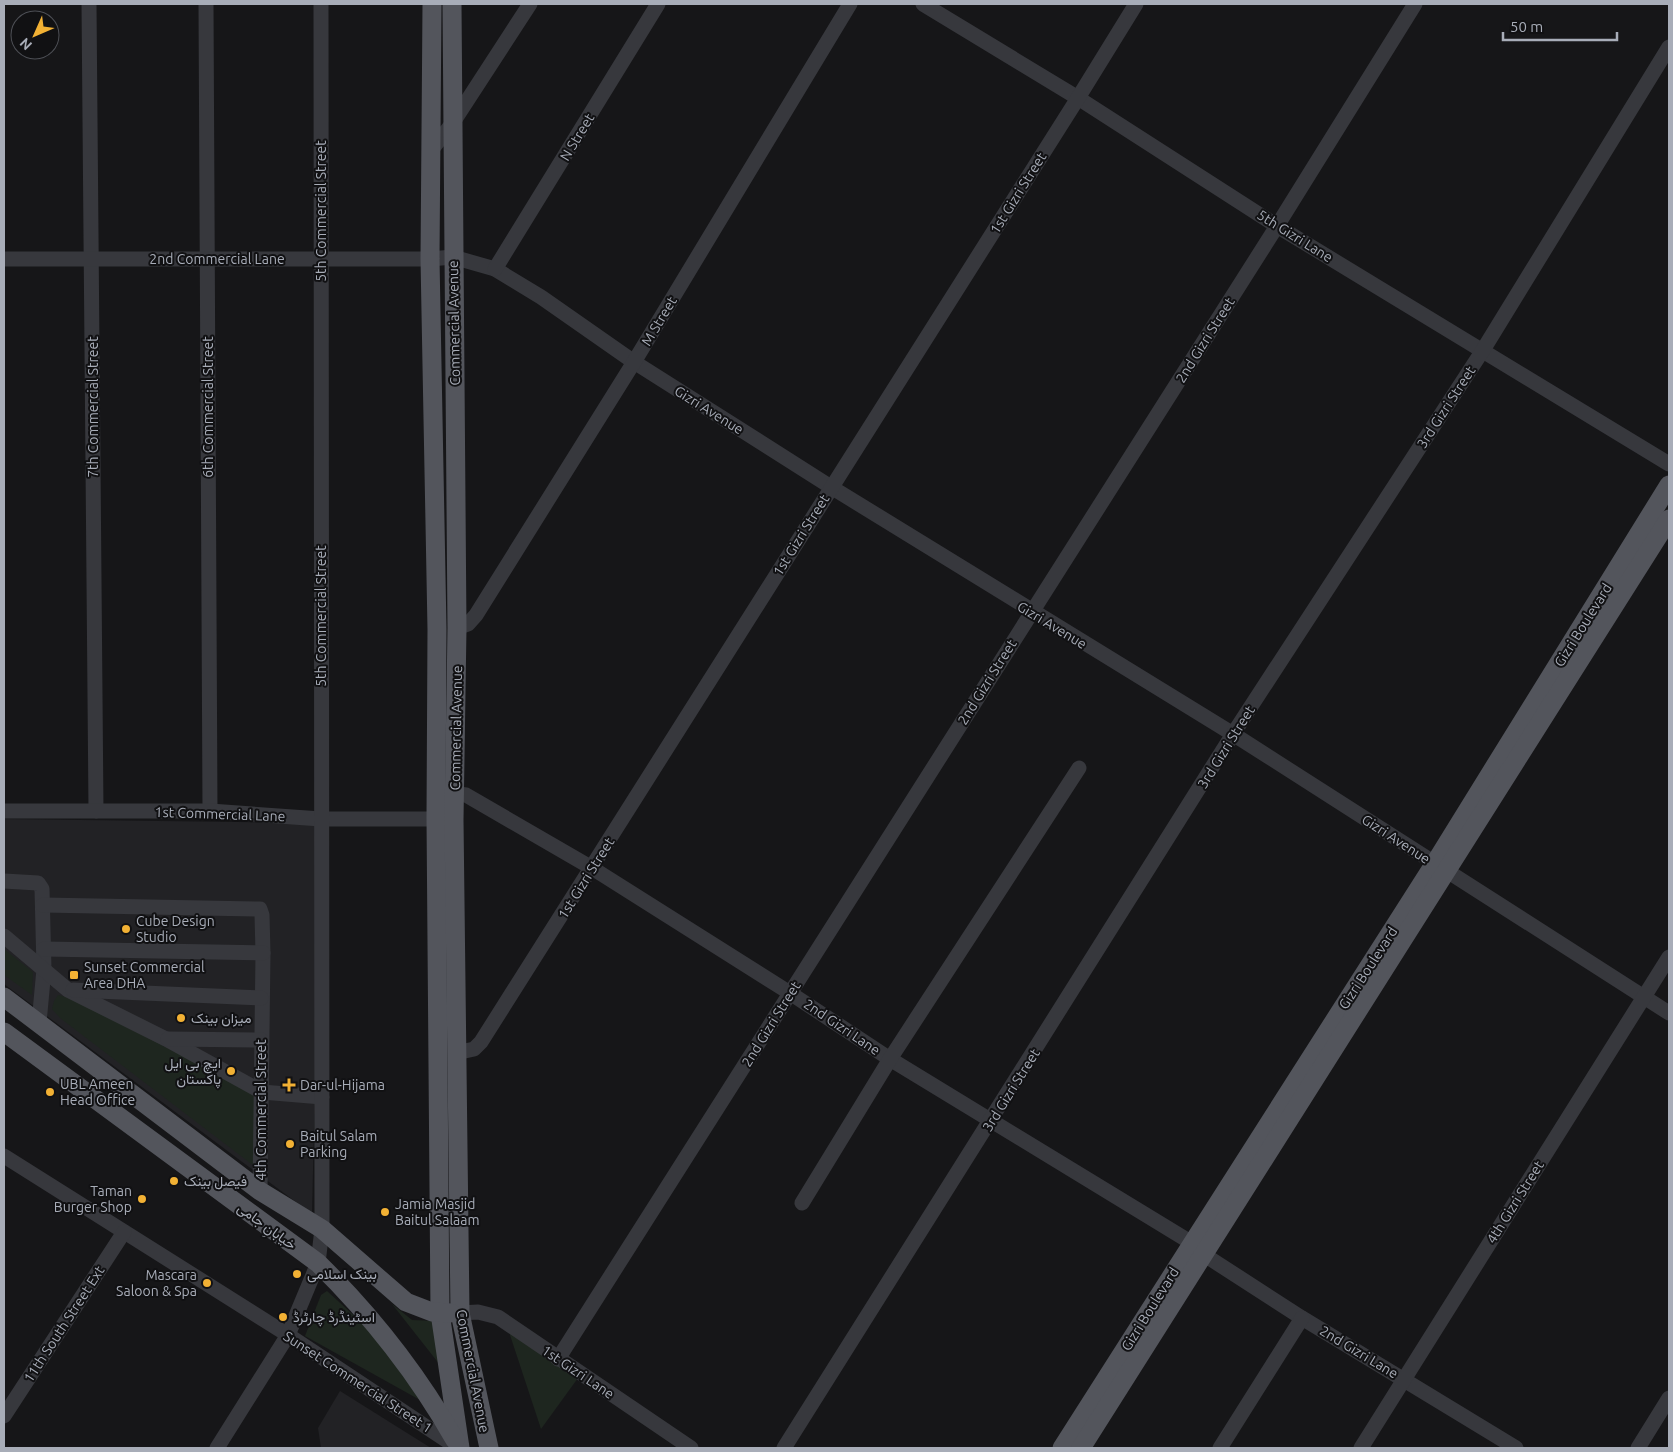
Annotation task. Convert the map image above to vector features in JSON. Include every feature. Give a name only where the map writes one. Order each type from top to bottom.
[{"type":"main road","name":"Commercial Avenue","points":[[432,4],[430,259],[437,629],[445,792],[440,1313],[459,1448]]},
{"type":"main road","name":"Commercial Avenue","points":[[445,792],[457,628],[452,4]]},
{"type":"main road","name":"Gizri Boulevard","points":[[1441,867],[1669,485]]},
{"type":"main road","name":"Gizri Boulevard","points":[[1062,1448],[1198,1248],[1441,867],[1669,519]]},
{"type":"main road","name":"Commercial Avenue","points":[[445,819],[456,1053],[460,1313],[489,1448]]},
{"type":"main road","name":"خیابانِ جامی","points":[[4,997],[260,1191],[322,1229],[406,1302],[418,1308],[440,1313],[460,1313]]},
{"type":"main road","name":"خیابانِ جامی","points":[[4,1032],[318,1264],[341,1286],[382,1334],[436,1407],[459,1448]]},
{"type":"main road","name":"Gizri Boulevard","points":[[1081,1448],[1198,1248]]},
{"type":"street","name":"7th Commercial Street","points":[[89,4],[93,259],[96,811]]},
{"type":"street","name":"6th Commercial Street","points":[[206,4],[210,811]]},
{"type":"street","name":"5th Commercial Street","points":[[217,1448],[288,1335],[318,1264],[322,1229],[321,4]]},
{"type":"street","points":[[432,149],[452,124],[530,4]]},
{"type":"street","name":"N Street","points":[[495,269],[658,4]]},
{"type":"street","name":"M Street","points":[[457,628],[468,624],[476,615],[634,362],[850,4]]},
{"type":"street","name":"5th Gizri Lane","points":[[923,4],[1078,98],[1277,226],[1669,464]]},
{"type":"street","name":"1st Gizri Street","points":[[456,1053],[474,1049],[481,1042],[1136,4]]},
{"type":"street","name":"2nd Gizri Street","points":[[558,1358],[1277,226],[1415,4]]},
{"type":"street","name":"3rd Gizri Street","points":[[784,1448],[1233,734],[1483,350],[1669,47]]},
{"type":"street","name":"Gizri Avenue","points":[[430,259],[453,257],[495,269],[541,297],[634,362],[831,487],[1031,612],[1233,734],[1669,1013]]},
{"type":"street","name":"2nd Commercial Lane","points":[[4,259],[430,259]]},
{"type":"street","points":[[802,1203],[890,1059],[1079,768]]},
{"type":"street","name":"2nd Gizri Lane","points":[[445,792],[466,795],[592,868],[790,993],[890,1059],[1198,1248],[1302,1318],[1404,1378],[1516,1448]]},
{"type":"street","name":"1st Commercial Lane","points":[[4,811],[210,811],[321,819],[445,819]]},
{"type":"street","points":[[4,881],[38,883],[42,889],[44,968],[39,1023]]},
{"type":"street","name":"4th Commercial Street","points":[[43,905],[260,909],[262,915],[263,953],[260,1191]]},
{"type":"street","points":[[4,936],[68,990],[262,1092],[322,1097]]},
{"type":"street","points":[[44,949],[263,953]]},
{"type":"street","name":"4th Gizri Street","points":[[1361,1448],[1669,957]]},
{"type":"street","points":[[68,990],[262,998]]},
{"type":"street","points":[[166,1040],[262,1040]]},
{"type":"street","name":"Sunset Commercial Street 1","points":[[4,1156],[288,1335],[459,1448]]},
{"type":"street","name":"11th South Street Ext","points":[[4,1416],[124,1232]]},
{"type":"street","name":"1st Gizri Lane","points":[[460,1313],[478,1312],[498,1317],[691,1448]]},
{"type":"street","points":[[1220,1448],[1302,1318]]},
{"type":"street","points":[[1638,1448],[1669,1398]]},
{"type":"shaded area","points":[[4,819],[321,823],[312,1214],[4,984]]},
{"type":"shaded area","points":[[4,949],[33,972],[32,995],[4,975]]},
{"type":"shaded area","points":[[58,995],[70,998],[255,1093],[254,1166],[60,1018],[52,1009]]},
{"type":"shaded area","points":[[327,1291],[372,1332],[420,1400],[305,1336],[321,1295]]},
{"type":"shaded area","points":[[392,1304],[412,1320],[435,1321],[444,1370]]},
{"type":"shaded area","points":[[509,1332],[578,1378],[541,1429]]},
{"type":"shaded area","points":[[340,1391],[431,1448],[321,1448],[318,1428]]},
{"type":"place","name":"Cube Design Studio","points":[[126,929]]},
{"type":"place","name":"Sunset Commercial Area DHA","points":[[74,975]]},
{"type":"place","name":"میزان بینک","points":[[181,1018]]},
{"type":"place","name":"ایچ بی ایل پاکستان","points":[[231,1071]]},
{"type":"place","name":"Dar-ul-Hijama","points":[[289,1085]]},
{"type":"place","name":"UBL Ameen Head Office","points":[[50,1092]]},
{"type":"place","name":"Baitul Salam Parking","points":[[290,1144]]},
{"type":"place","name":"فیصل بینک","points":[[174,1181]]},
{"type":"place","name":"Taman Burger Shop","points":[[142,1199]]},
{"type":"place","name":"Jamia Masjid Baitul Salaam","points":[[385,1212]]},
{"type":"place","name":"بینک اسلامی","points":[[297,1274]]},
{"type":"place","name":"Mascara Saloon & Spa","points":[[207,1283]]},
{"type":"place","name":"اسٹینڈرڈ چارٹرڈ","points":[[283,1317]]}]
